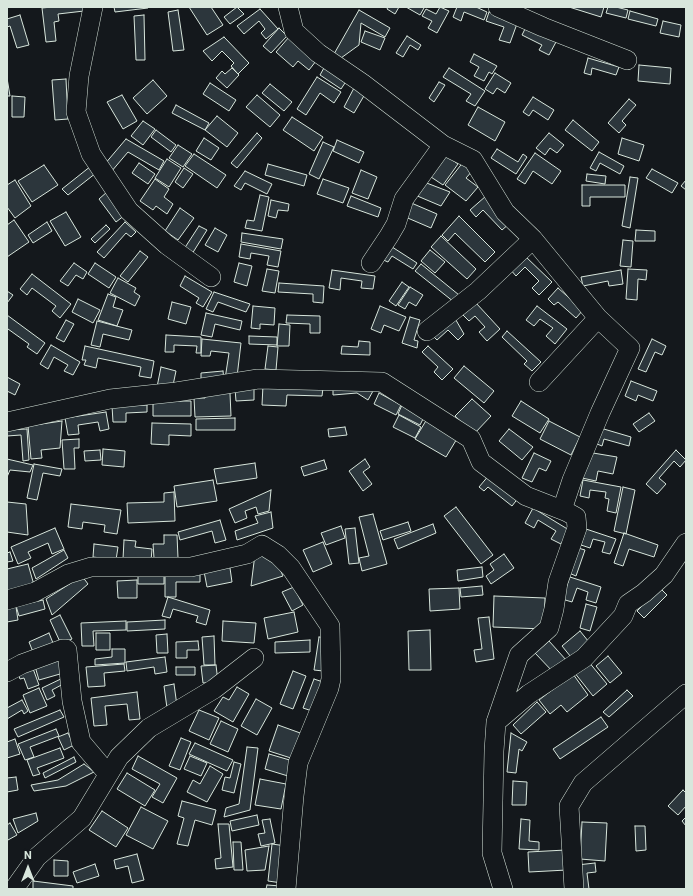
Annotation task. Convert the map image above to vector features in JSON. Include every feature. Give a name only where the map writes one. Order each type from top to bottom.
[{"type":"street","points":[[93,7],[79,76],[76,112],[91,154],[129,211],[167,245],[211,277]]},
{"type":"street","points":[[288,7],[294,31],[318,53],[362,83],[443,145],[473,160],[505,212],[533,239],[598,318],[630,348],[600,413],[572,480],[562,510]]},
{"type":"street","points":[[498,7],[543,28],[627,60]]},
{"type":"street","points":[[371,263],[390,236],[396,224],[404,199],[443,145]]},
{"type":"street","points":[[427,331],[478,291],[533,239]]},
{"type":"street","points":[[539,382],[598,318]]},
{"type":"street","points":[[7,422],[110,399],[176,392],[258,379],[382,382],[471,439],[481,462],[526,496],[562,510],[576,518],[577,528],[558,582],[549,628],[519,655],[496,722],[492,853],[503,889]]},
{"type":"street","points":[[496,722],[529,694],[584,658],[623,616],[628,604],[644,593],[664,575],[686,543]]},
{"type":"street","points":[[7,600],[35,592],[68,574],[91,567],[191,567],[247,554],[262,545],[278,555],[291,568],[330,626],[331,679],[329,688],[298,763],[286,889]]},
{"type":"street","points":[[7,672],[22,664],[63,649],[67,650],[72,701],[81,742],[108,774]]},
{"type":"street","points":[[14,889],[37,858],[82,818],[119,757],[149,728],[214,689],[254,658]]},
{"type":"street","points":[[574,889],[569,806],[583,783],[686,694]]},
{"type":"building","points":[[84,7],[84,11],[58,14],[59,21],[54,22],[56,41],[46,42],[42,8]]},
{"type":"building","points":[[114,7],[148,7],[148,8],[115,12]]},
{"type":"building","points":[[189,7],[211,7],[223,25],[207,35]]},
{"type":"building","points":[[237,7],[244,14],[230,24],[224,17]]},
{"type":"building","points":[[388,7],[399,7],[395,14],[387,9]]},
{"type":"building","points":[[406,7],[422,7],[424,8],[420,15]]},
{"type":"building","points":[[440,7],[449,11],[437,33],[428,28],[432,21],[422,16],[426,9],[436,14]]},
{"type":"building","points":[[457,7],[476,7],[487,12],[484,20],[464,12],[461,21],[453,17]]},
{"type":"building","points":[[569,7],[604,7],[601,17]]},
{"type":"building","points":[[608,7],[628,10],[626,18],[606,13]]},
{"type":"building","points":[[260,9],[278,29],[266,39],[261,33],[265,29],[259,21],[244,34],[237,26]]},
{"type":"building","points":[[178,10],[184,50],[173,51],[168,12]]},
{"type":"building","points":[[359,10],[390,28],[385,37],[361,23],[359,45],[341,58],[334,54]]},
{"type":"building","points":[[630,11],[658,19],[656,26],[628,19]]},
{"type":"building","points":[[489,12],[518,21],[510,43],[499,40],[504,27],[486,21]]},
{"type":"building","points":[[20,15],[29,45],[17,48],[10,26],[7,27],[7,19]]},
{"type":"building","points":[[144,15],[145,60],[136,60],[134,16]]},
{"type":"building","points":[[663,21],[681,25],[679,37],[660,33]]},
{"type":"building","points":[[526,27],[556,42],[549,55],[539,50],[542,45],[522,35]]},
{"type":"building","points":[[279,28],[287,36],[271,53],[263,46]]},
{"type":"building","points":[[365,31],[385,38],[380,50],[361,42]]},
{"type":"building","points":[[407,36],[421,45],[418,50],[410,45],[403,57],[396,53]]},
{"type":"building","points":[[224,37],[249,63],[238,74],[231,66],[234,63],[222,51],[212,61],[203,51]]},
{"type":"building","points":[[289,37],[316,61],[309,70],[298,61],[293,67],[276,52]]},
{"type":"building","points":[[474,54],[497,66],[492,74],[489,72],[484,81],[474,76],[479,67],[470,62]]},
{"type":"building","points":[[588,58],[619,67],[616,75],[592,68],[591,75],[584,73]]},
{"type":"building","points":[[639,65],[671,68],[670,84],[638,81]]},
{"type":"building","points":[[325,66],[347,80],[341,89],[320,75]]},
{"type":"building","points":[[232,68],[239,75],[227,88],[216,78],[222,71],[225,74]]},
{"type":"building","points":[[449,68],[485,91],[475,106],[466,101],[471,94],[443,77]]},
{"type":"building","points":[[495,73],[511,83],[505,93],[497,88],[493,94],[485,89]]},
{"type":"building","points":[[317,77],[341,92],[334,103],[320,93],[306,115],[297,109]]},
{"type":"building","points":[[7,78],[10,96],[7,96]]},
{"type":"building","points":[[66,79],[68,119],[55,120],[52,80]]},
{"type":"building","points":[[153,80],[167,96],[147,114],[133,98]]},
{"type":"building","points":[[439,82],[445,85],[434,102],[429,98]]},
{"type":"building","points":[[210,83],[236,100],[229,111],[203,94]]},
{"type":"building","points":[[270,84],[292,102],[284,111],[262,93]]},
{"type":"building","points":[[354,88],[365,94],[354,113],[344,107]]},
{"type":"building","points":[[122,95],[137,121],[123,129],[107,102]]},
{"type":"building","points":[[257,95],[280,115],[270,127],[246,107]]},
{"type":"building","points":[[12,96],[25,97],[24,117],[12,117]]},
{"type":"building","points":[[533,97],[554,110],[548,120],[533,110],[529,116],[523,112]]},
{"type":"building","points":[[629,99],[636,105],[622,121],[626,125],[619,133],[608,123]]},
{"type":"building","points":[[176,105],[209,123],[205,130],[172,113]]},
{"type":"building","points":[[478,107],[505,122],[495,141],[468,125]]},
{"type":"building","points":[[217,116],[238,133],[227,147],[205,130]]},
{"type":"building","points":[[292,117],[323,137],[314,151],[283,130]]},
{"type":"building","points":[[573,120],[599,142],[592,151],[565,130]]},
{"type":"building","points":[[143,121],[155,129],[143,145],[131,136]]},
{"type":"building","points":[[156,130],[176,145],[171,152],[151,137]]},
{"type":"building","points":[[257,133],[262,138],[237,168],[231,163]]},
{"type":"building","points":[[549,133],[564,145],[557,153],[550,148],[545,155],[536,148]]},
{"type":"building","points":[[204,138],[219,148],[211,160],[196,151]]},
{"type":"building","points":[[622,138],[644,145],[639,161],[618,154]]},
{"type":"building","points":[[126,139],[164,161],[159,170],[128,152],[111,172],[104,165]]},
{"type":"building","points":[[337,140],[364,152],[359,163],[333,151]]},
{"type":"building","points":[[323,142],[334,147],[319,179],[309,174]]},
{"type":"building","points":[[178,145],[192,154],[183,167],[169,158]]},
{"type":"building","points":[[497,149],[518,162],[523,154],[527,157],[516,174],[491,158]]},
{"type":"building","points":[[599,152],[624,166],[620,174],[600,163],[596,171],[590,168]]},
{"type":"building","points":[[535,153],[561,171],[552,184],[533,171],[525,184],[517,179]]},
{"type":"building","points":[[194,154],[226,175],[217,188],[185,166]]},
{"type":"building","points":[[444,154],[458,164],[443,185],[428,175]]},
{"type":"building","points":[[167,159],[181,168],[169,187],[155,178]]},
{"type":"building","points":[[464,161],[474,169],[466,178],[478,187],[466,201],[445,185]]},
{"type":"building","points":[[139,163],[155,174],[148,184],[132,173]]},
{"type":"building","points":[[268,164],[307,175],[304,186],[265,175]]},
{"type":"building","points":[[44,165],[58,185],[32,202],[18,181]]},
{"type":"building","points":[[91,166],[96,173],[68,195],[62,189]]},
{"type":"building","points":[[184,168],[193,174],[183,188],[175,182]]},
{"type":"building","points":[[652,169],[678,183],[672,193],[646,178]]},
{"type":"building","points":[[361,170],[377,177],[368,199],[352,193]]},
{"type":"building","points":[[245,171],[272,184],[267,194],[245,183],[241,190],[234,186]]},
{"type":"building","points":[[587,174],[606,176],[605,184],[586,181]]},
{"type":"building","points":[[630,177],[638,178],[630,228],[622,226]]},
{"type":"building","points":[[155,179],[169,189],[164,197],[173,204],[167,214],[156,206],[153,210],[140,201]]},
{"type":"building","points":[[323,179],[349,188],[343,203],[317,194]]},
{"type":"building","points":[[15,180],[31,206],[15,218],[7,207],[7,185]]},
{"type":"building","points":[[686,180],[686,190],[681,186]]},
{"type":"building","points":[[424,182],[450,192],[441,206],[415,195]]},
{"type":"building","points":[[582,185],[625,185],[625,197],[590,197],[590,206],[582,206]]},
{"type":"building","points":[[107,192],[125,215],[116,222],[99,199]]},
{"type":"building","points":[[260,195],[269,197],[262,231],[245,228],[247,220],[254,221]]},
{"type":"building","points":[[351,196],[381,208],[378,217],[347,206]]},
{"type":"building","points":[[486,196],[510,223],[502,230],[483,210],[476,217],[470,210]]},
{"type":"building","points":[[271,200],[289,204],[288,211],[278,210],[276,218],[268,216]]},
{"type":"building","points":[[409,202],[437,214],[431,228],[403,216]]},
{"type":"building","points":[[180,208],[194,218],[178,240],[165,231]]},
{"type":"building","points":[[66,212],[81,237],[65,246],[50,221]]},
{"type":"building","points":[[459,216],[495,252],[485,262],[455,233],[448,241],[442,235]]},
{"type":"building","points":[[14,220],[29,242],[7,257],[7,225]]},
{"type":"building","points":[[47,222],[52,231],[33,243],[28,235]]},
{"type":"building","points":[[125,222],[136,232],[131,237],[126,233],[104,258],[97,252]]},
{"type":"building","points":[[106,225],[110,229],[95,243],[91,239]]},
{"type":"building","points":[[199,226],[207,230],[192,254],[184,249]]},
{"type":"building","points":[[215,228],[227,235],[218,252],[205,245]]},
{"type":"building","points":[[636,230],[655,231],[655,241],[635,241]]},
{"type":"building","points":[[242,233],[283,239],[281,249],[241,242]]},
{"type":"building","points":[[441,236],[476,269],[467,279],[431,247]]},
{"type":"building","points":[[623,240],[633,241],[631,267],[620,266]]},
{"type":"building","points":[[241,244],[281,251],[278,267],[267,265],[269,256],[251,253],[250,259],[239,257]]},
{"type":"building","points":[[389,245],[417,263],[413,269],[392,256],[388,262],[381,259]]},
{"type":"building","points":[[430,250],[445,262],[435,273],[421,261]]},
{"type":"building","points":[[140,251],[148,257],[128,282],[120,276]]},
{"type":"building","points":[[524,255],[552,282],[539,295],[532,288],[539,281],[525,267],[516,276],[510,269]]},
{"type":"building","points":[[74,263],[87,272],[83,279],[76,275],[68,286],[60,281]]},
{"type":"building","points":[[95,263],[116,277],[109,288],[88,274]]},
{"type":"building","points":[[239,263],[252,266],[247,286],[234,282]]},
{"type":"building","points":[[421,264],[459,295],[454,302],[415,271]]},
{"type":"building","points":[[267,269],[279,271],[275,293],[262,291]]},
{"type":"building","points":[[628,269],[647,270],[646,280],[638,279],[637,300],[626,299]]},
{"type":"building","points":[[332,270],[375,276],[373,289],[361,288],[362,281],[341,278],[340,290],[329,288]]},
{"type":"building","points":[[621,270],[623,284],[609,286],[608,281],[583,286],[581,277]]},
{"type":"building","points":[[32,274],[71,304],[60,318],[52,311],[56,306],[32,288],[27,295],[20,289]]},
{"type":"building","points":[[185,276],[212,292],[203,307],[196,303],[199,298],[180,286]]},
{"type":"building","points":[[118,278],[136,288],[134,292],[140,296],[135,306],[110,293]]},
{"type":"building","points":[[402,282],[409,287],[396,306],[389,301]]},
{"type":"building","points":[[279,283],[324,286],[323,303],[313,302],[313,294],[278,292]]},
{"type":"building","points":[[410,287],[423,295],[416,306],[409,302],[405,309],[398,305]]},
{"type":"building","points":[[558,288],[583,310],[576,318],[558,302],[554,305],[548,299]]},
{"type":"building","points":[[7,291],[13,295],[7,303]]},
{"type":"building","points":[[214,292],[250,304],[246,312],[218,302],[213,312],[206,309]]},
{"type":"building","points":[[108,294],[116,297],[113,307],[123,310],[117,326],[98,320]]},
{"type":"building","points":[[78,299],[100,310],[93,323],[72,312]]},
{"type":"building","points":[[172,302],[191,307],[186,324],[168,319]]},
{"type":"building","points":[[476,303],[500,329],[487,341],[479,332],[485,327],[475,316],[469,321],[463,315]]},
{"type":"building","points":[[253,306],[275,308],[274,325],[260,324],[260,329],[251,328]]},
{"type":"building","points":[[380,306],[406,317],[399,331],[384,325],[381,333],[371,329]]},
{"type":"building","points":[[537,306],[567,329],[555,344],[546,336],[553,328],[540,319],[534,326],[526,320]]},
{"type":"building","points":[[206,313],[242,321],[240,330],[215,324],[212,337],[201,335]]},
{"type":"building","points":[[7,315],[45,343],[37,354],[27,347],[29,344],[8,329],[7,331]]},
{"type":"building","points":[[287,315],[320,316],[320,333],[310,333],[310,324],[286,323]]},
{"type":"building","points":[[453,315],[464,334],[458,340],[448,330],[437,340],[431,334]]},
{"type":"building","points":[[410,317],[420,320],[414,340],[418,341],[417,348],[402,343]]},
{"type":"building","points":[[66,320],[74,324],[64,342],[56,338]]},
{"type":"building","points":[[97,321],[132,330],[129,340],[103,334],[100,347],[91,345]]},
{"type":"building","points":[[279,324],[290,325],[289,346],[277,346]]},
{"type":"building","points":[[507,331],[541,362],[532,371],[524,364],[527,361],[502,337]]},
{"type":"building","points":[[166,335],[201,337],[201,353],[196,353],[197,346],[174,345],[174,352],[165,352]]},
{"type":"building","points":[[249,336],[277,337],[277,345],[249,344]]},
{"type":"building","points":[[202,339],[241,343],[237,377],[225,379],[229,353],[211,351],[210,356],[201,356]]},
{"type":"building","points":[[652,339],[666,346],[662,355],[655,352],[646,372],[638,369]]},
{"type":"building","points":[[359,341],[370,342],[370,355],[341,354],[342,346],[358,347]]},
{"type":"building","points":[[51,345],[80,362],[73,375],[64,371],[68,365],[54,357],[48,369],[40,364]]},
{"type":"building","points":[[85,346],[154,361],[151,378],[139,376],[141,367],[98,358],[96,368],[84,365],[86,360],[82,360]]},
{"type":"building","points":[[268,346],[278,347],[276,370],[265,369]]},
{"type":"building","points":[[428,346],[453,369],[442,380],[434,372],[438,367],[422,352]]},
{"type":"building","points":[[464,366],[494,391],[484,403],[454,378]]},
{"type":"building","points":[[161,367],[176,371],[172,390],[157,387]]},
{"type":"building","points":[[223,371],[224,380],[201,382],[201,373]]},
{"type":"building","points":[[7,377],[20,384],[15,395],[7,391]]},
{"type":"building","points":[[631,381],[657,391],[653,401],[638,395],[636,401],[625,396]]},
{"type":"building","points":[[263,385],[323,388],[322,396],[287,395],[286,406],[262,405]]},
{"type":"building","points":[[333,385],[373,391],[368,400],[357,393],[333,395]]},
{"type":"building","points":[[254,388],[254,400],[236,401],[235,389]]},
{"type":"building","points":[[230,393],[231,416],[195,417],[194,398],[205,398],[205,394]]},
{"type":"building","points":[[379,393],[401,405],[396,415],[374,404]]},
{"type":"building","points":[[472,399],[491,416],[474,434],[455,416]]},
{"type":"building","points":[[153,401],[191,401],[191,416],[153,416]]},
{"type":"building","points":[[521,401],[549,419],[540,433],[512,416]]},
{"type":"building","points":[[147,405],[147,412],[126,413],[126,422],[113,422],[112,406]]},
{"type":"building","points":[[402,405],[424,417],[420,425],[398,414]]},
{"type":"building","points":[[106,412],[109,429],[100,431],[98,422],[78,425],[79,434],[68,435],[65,418]]},
{"type":"building","points":[[649,413],[655,421],[639,432],[633,424]]},
{"type":"building","points":[[399,415],[421,427],[415,438],[393,427]]},
{"type":"building","points":[[235,418],[235,430],[196,430],[196,419]]},
{"type":"building","points":[[427,419],[458,437],[446,457],[415,439]]},
{"type":"building","points":[[62,421],[60,448],[41,450],[42,458],[31,459],[28,426]]},
{"type":"building","points":[[549,421],[580,437],[571,455],[540,439]]},
{"type":"building","points":[[152,423],[191,424],[191,436],[169,435],[169,445],[151,444]]},
{"type":"building","points":[[345,427],[347,435],[329,437],[328,429]]},
{"type":"building","points":[[597,427],[631,437],[629,446],[604,439],[602,446],[592,442]]},
{"type":"building","points":[[27,429],[29,460],[23,461],[21,435],[7,436],[7,430]]},
{"type":"building","points":[[509,429],[533,447],[522,460],[499,441]]},
{"type":"building","points":[[79,439],[79,448],[74,448],[75,469],[64,469],[62,440]]},
{"type":"building","points":[[103,449],[125,451],[124,467],[102,465]]},
{"type":"building","points":[[100,450],[101,460],[85,461],[84,451]]},
{"type":"building","points":[[676,450],[686,460],[680,467],[674,461],[659,478],[666,484],[657,494],[646,484]]},
{"type":"building","points":[[587,452],[617,457],[613,474],[598,471],[596,481],[582,478]]},
{"type":"building","points":[[534,453],[551,461],[546,471],[539,468],[532,482],[522,478]]},
{"type":"building","points":[[7,459],[33,465],[30,472],[10,470],[7,477]]},
{"type":"building","points":[[365,459],[370,467],[363,472],[372,484],[363,491],[349,471]]},
{"type":"building","points":[[324,460],[327,469],[304,476],[301,467]]},
{"type":"building","points":[[255,463],[257,478],[217,484],[214,469]]},
{"type":"building","points":[[34,464],[62,469],[60,476],[43,473],[37,500],[27,498]]},
{"type":"building","points":[[490,474],[519,497],[512,506],[488,487],[484,491],[479,487]]},
{"type":"building","points":[[213,480],[217,501],[177,507],[174,486]]},
{"type":"building","points":[[583,480],[621,487],[616,513],[607,511],[609,499],[605,498],[606,492],[590,490],[589,498],[580,496]]},
{"type":"building","points":[[623,487],[635,490],[626,534],[614,531]]},
{"type":"building","points":[[271,490],[269,511],[258,514],[256,507],[245,511],[247,518],[235,523],[229,509]]},
{"type":"building","points":[[174,492],[175,521],[128,523],[127,503],[164,502],[164,493]]},
{"type":"building","points":[[7,502],[26,504],[28,535],[7,532]]},
{"type":"building","points":[[71,504],[121,510],[117,534],[104,532],[105,525],[83,522],[82,529],[68,527]]},
{"type":"building","points":[[456,507],[493,555],[481,564],[444,516]]},
{"type":"building","points":[[533,508],[569,530],[561,544],[551,539],[556,531],[538,520],[534,528],[525,523]]},
{"type":"building","points":[[271,512],[273,528],[237,540],[235,531],[258,523],[255,516]]},
{"type":"building","points":[[373,514],[387,564],[362,571],[359,558],[369,556],[359,517]]},
{"type":"building","points":[[220,520],[226,540],[215,543],[212,531],[180,540],[178,532]]},
{"type":"building","points":[[408,522],[411,531],[383,540],[380,531]]},
{"type":"building","points":[[433,524],[436,533],[398,549],[394,539]]},
{"type":"building","points":[[341,526],[345,538],[326,545],[321,533]]},
{"type":"building","points":[[55,528],[64,549],[52,554],[48,543],[28,552],[31,558],[18,564],[11,547]]},
{"type":"building","points":[[355,528],[359,563],[349,564],[345,529]]},
{"type":"building","points":[[586,529],[616,539],[610,554],[602,552],[605,542],[593,539],[590,548],[581,545]]},
{"type":"building","points":[[624,533],[658,545],[654,557],[629,549],[623,566],[614,563]]},
{"type":"building","points":[[164,535],[177,535],[178,558],[154,558],[153,544],[164,544]]},
{"type":"building","points":[[124,540],[136,541],[135,547],[152,549],[151,561],[123,559]]},
{"type":"building","points":[[323,542],[332,564],[313,572],[303,550]]},
{"type":"building","points":[[94,544],[118,547],[116,560],[93,557]]},
{"type":"building","points":[[578,548],[585,550],[576,576],[569,573]]},
{"type":"building","points":[[64,550],[68,558],[36,579],[32,568]]},
{"type":"building","points":[[10,552],[13,561],[7,562],[7,553]]},
{"type":"building","points":[[255,554],[275,558],[283,576],[251,586]]},
{"type":"building","points":[[504,554],[514,568],[491,584],[486,576],[494,570],[490,564]]},
{"type":"building","points":[[229,561],[232,582],[207,587],[203,566]]},
{"type":"building","points":[[28,564],[34,585],[7,592],[7,569]]},
{"type":"building","points":[[482,567],[483,577],[458,581],[457,570]]},
{"type":"building","points":[[165,570],[200,570],[200,582],[176,582],[176,597],[165,597]]},
{"type":"building","points":[[138,571],[164,571],[164,584],[138,584]]},
{"type":"building","points":[[82,576],[88,584],[52,615],[46,599]]},
{"type":"building","points":[[570,577],[601,587],[596,603],[586,600],[588,592],[577,588],[572,602],[562,599]]},
{"type":"building","points":[[137,580],[137,598],[118,598],[117,581]]},
{"type":"building","points":[[482,586],[483,595],[461,597],[460,588]]},
{"type":"building","points":[[294,587],[303,605],[292,611],[282,592]]},
{"type":"building","points":[[459,588],[460,609],[430,611],[429,589]]},
{"type":"building","points":[[660,588],[667,595],[644,618],[637,611]]},
{"type":"building","points":[[494,596],[545,598],[544,629],[493,627]]},
{"type":"building","points":[[168,597],[210,610],[206,625],[196,622],[198,616],[173,609],[170,618],[162,616]]},
{"type":"building","points":[[43,600],[45,609],[19,616],[16,606]]},
{"type":"building","points":[[586,604],[597,607],[590,631],[580,628]]},
{"type":"building","points":[[16,607],[18,620],[7,622],[7,608]]},
{"type":"building","points":[[294,612],[298,632],[268,639],[264,618]]},
{"type":"building","points":[[60,615],[72,639],[61,644],[50,620]]},
{"type":"building","points":[[489,617],[494,659],[476,662],[474,650],[482,649],[478,618]]},
{"type":"building","points":[[165,620],[165,629],[127,631],[127,622]]},
{"type":"building","points":[[126,621],[126,630],[93,631],[94,646],[82,646],[81,623]]},
{"type":"building","points":[[223,621],[256,623],[254,643],[222,641]]},
{"type":"building","points":[[430,630],[431,670],[409,670],[408,631]]},
{"type":"building","points":[[580,631],[593,647],[575,662],[562,646]]},
{"type":"building","points":[[49,633],[53,643],[33,652],[29,642]]},
{"type":"building","points":[[96,633],[110,633],[110,650],[96,650]]},
{"type":"building","points":[[167,634],[168,653],[157,653],[156,635]]},
{"type":"building","points":[[214,636],[215,665],[204,665],[202,637]]},
{"type":"building","points":[[319,637],[328,638],[323,671],[314,670]]},
{"type":"building","points":[[310,640],[310,652],[275,653],[275,642]]},
{"type":"building","points":[[198,641],[199,650],[187,650],[187,658],[176,658],[176,642]]},
{"type":"building","points":[[549,641],[567,661],[554,673],[535,653]]},
{"type":"building","points":[[112,649],[125,649],[125,663],[95,665],[95,659],[112,657]]},
{"type":"building","points":[[62,655],[67,672],[39,680],[34,663]]},
{"type":"building","points":[[608,656],[622,673],[610,683],[596,666]]},
{"type":"building","points":[[165,657],[167,672],[155,674],[154,667],[127,671],[126,662]]},
{"type":"building","points":[[588,661],[607,684],[593,696],[574,672]]},
{"type":"building","points":[[31,663],[39,685],[28,689],[24,678],[20,679],[17,671]]},
{"type":"building","points":[[124,664],[125,671],[104,673],[105,686],[88,687],[86,667]]},
{"type":"building","points":[[216,665],[218,682],[203,683],[201,666]]},
{"type":"building","points":[[176,667],[195,667],[195,675],[176,675]]},
{"type":"building","points":[[293,671],[306,676],[293,709],[280,704]]},
{"type":"building","points":[[573,674],[588,695],[567,712],[561,705],[550,714],[539,700]]},
{"type":"building","points":[[65,677],[67,682],[52,690],[55,696],[47,700],[42,688]]},
{"type":"building","points":[[314,679],[323,682],[312,711],[303,708]]},
{"type":"building","points":[[174,684],[177,706],[167,708],[164,686]]},
{"type":"building","points":[[237,687],[249,694],[233,722],[214,711],[223,697],[229,700]]},
{"type":"building","points":[[39,688],[47,706],[30,713],[23,695]]},
{"type":"building","points":[[627,690],[633,696],[609,717],[603,712]]},
{"type":"building","points":[[137,692],[140,719],[129,720],[127,704],[105,706],[107,725],[94,726],[91,698]]},
{"type":"building","points":[[256,699],[272,708],[257,735],[241,726]]},
{"type":"building","points":[[22,700],[28,711],[24,714],[22,710],[7,719],[7,708]]},
{"type":"building","points":[[537,702],[546,712],[521,734],[513,725]]},
{"type":"building","points":[[60,710],[64,717],[18,737],[14,729]]},
{"type":"building","points":[[199,710],[219,718],[209,740],[189,731]]},
{"type":"building","points":[[601,717],[608,727],[560,759],[553,749]]},
{"type":"building","points":[[221,721],[238,729],[228,752],[210,744]]},
{"type":"building","points":[[278,725],[303,734],[294,759],[269,751]]},
{"type":"building","points":[[56,729],[59,736],[30,747],[34,757],[25,760],[18,744]]},
{"type":"building","points":[[68,733],[74,745],[64,750],[58,737]]},
{"type":"building","points":[[511,733],[527,742],[522,751],[519,749],[516,773],[507,772]]},
{"type":"building","points":[[181,738],[191,742],[180,770],[169,766]]},
{"type":"building","points":[[15,739],[20,754],[7,758],[7,742]]},
{"type":"building","points":[[195,743],[233,760],[227,771],[189,754]]},
{"type":"building","points":[[247,747],[258,748],[250,810],[224,817],[226,808],[239,804]]},
{"type":"building","points":[[60,748],[64,758],[37,768],[40,774],[33,776],[27,760]]},
{"type":"building","points":[[269,754],[293,761],[288,776],[265,769]]},
{"type":"building","points":[[138,756],[177,778],[163,803],[152,797],[160,784],[132,769]]},
{"type":"building","points":[[190,756],[207,763],[201,776],[184,769]]},
{"type":"building","points":[[74,757],[76,762],[45,778],[43,773]]},
{"type":"building","points":[[234,762],[241,764],[234,793],[222,790],[225,777],[230,778]]},
{"type":"building","points":[[84,764],[94,772],[66,786],[34,791],[31,785],[58,780]]},
{"type":"building","points":[[210,766],[223,774],[207,802],[187,792],[193,780],[200,784]]},
{"type":"building","points":[[127,773],[155,790],[145,806],[117,789]]},
{"type":"building","points":[[16,777],[18,790],[7,792],[7,778]]},
{"type":"building","points":[[260,779],[286,784],[281,809],[255,805]]},
{"type":"building","points":[[513,781],[527,782],[526,805],[512,805]]},
{"type":"building","points":[[683,790],[686,793],[686,806],[678,815],[668,806]]},
{"type":"building","points":[[182,801],[216,810],[212,825],[195,820],[188,846],[177,844],[184,818],[178,816]]},
{"type":"building","points":[[141,807],[168,821],[153,849],[126,835]]},
{"type":"building","points":[[102,811],[128,828],[116,847],[89,830]]},
{"type":"building","points":[[36,813],[38,821],[18,833],[13,819]]},
{"type":"building","points":[[257,815],[259,825],[232,831],[230,821]]},
{"type":"building","points":[[686,817],[686,826],[682,821]]},
{"type":"building","points":[[270,819],[275,843],[261,846],[258,834],[265,833],[262,820]]},
{"type":"building","points":[[521,819],[530,820],[529,841],[539,842],[539,850],[519,849]]},
{"type":"building","points":[[582,822],[607,823],[605,861],[580,859]]},
{"type":"building","points":[[10,823],[17,835],[8,840],[7,825]]},
{"type":"building","points":[[218,824],[229,824],[233,867],[216,869],[215,859],[221,858]]},
{"type":"building","points":[[635,826],[645,826],[646,850],[636,851]]},
{"type":"building","points":[[233,842],[241,842],[243,870],[234,870]]},
{"type":"building","points":[[272,844],[286,846],[282,883],[268,881]]},
{"type":"building","points":[[269,846],[265,870],[247,871],[245,850]]},
{"type":"building","points":[[566,850],[567,870],[529,872],[528,852]]},
{"type":"building","points":[[137,854],[144,880],[132,883],[128,866],[116,869],[114,860]]},
{"type":"building","points":[[54,860],[68,861],[68,876],[54,876]]},
{"type":"building","points":[[595,863],[596,872],[587,873],[589,889],[579,889],[577,865]]},
{"type":"building","points":[[95,864],[99,876],[77,883],[73,872]]},
{"type":"building","points":[[33,881],[73,886],[73,889],[33,889]]},
{"type":"building","points":[[267,885],[281,886],[281,889],[266,889]]}]
